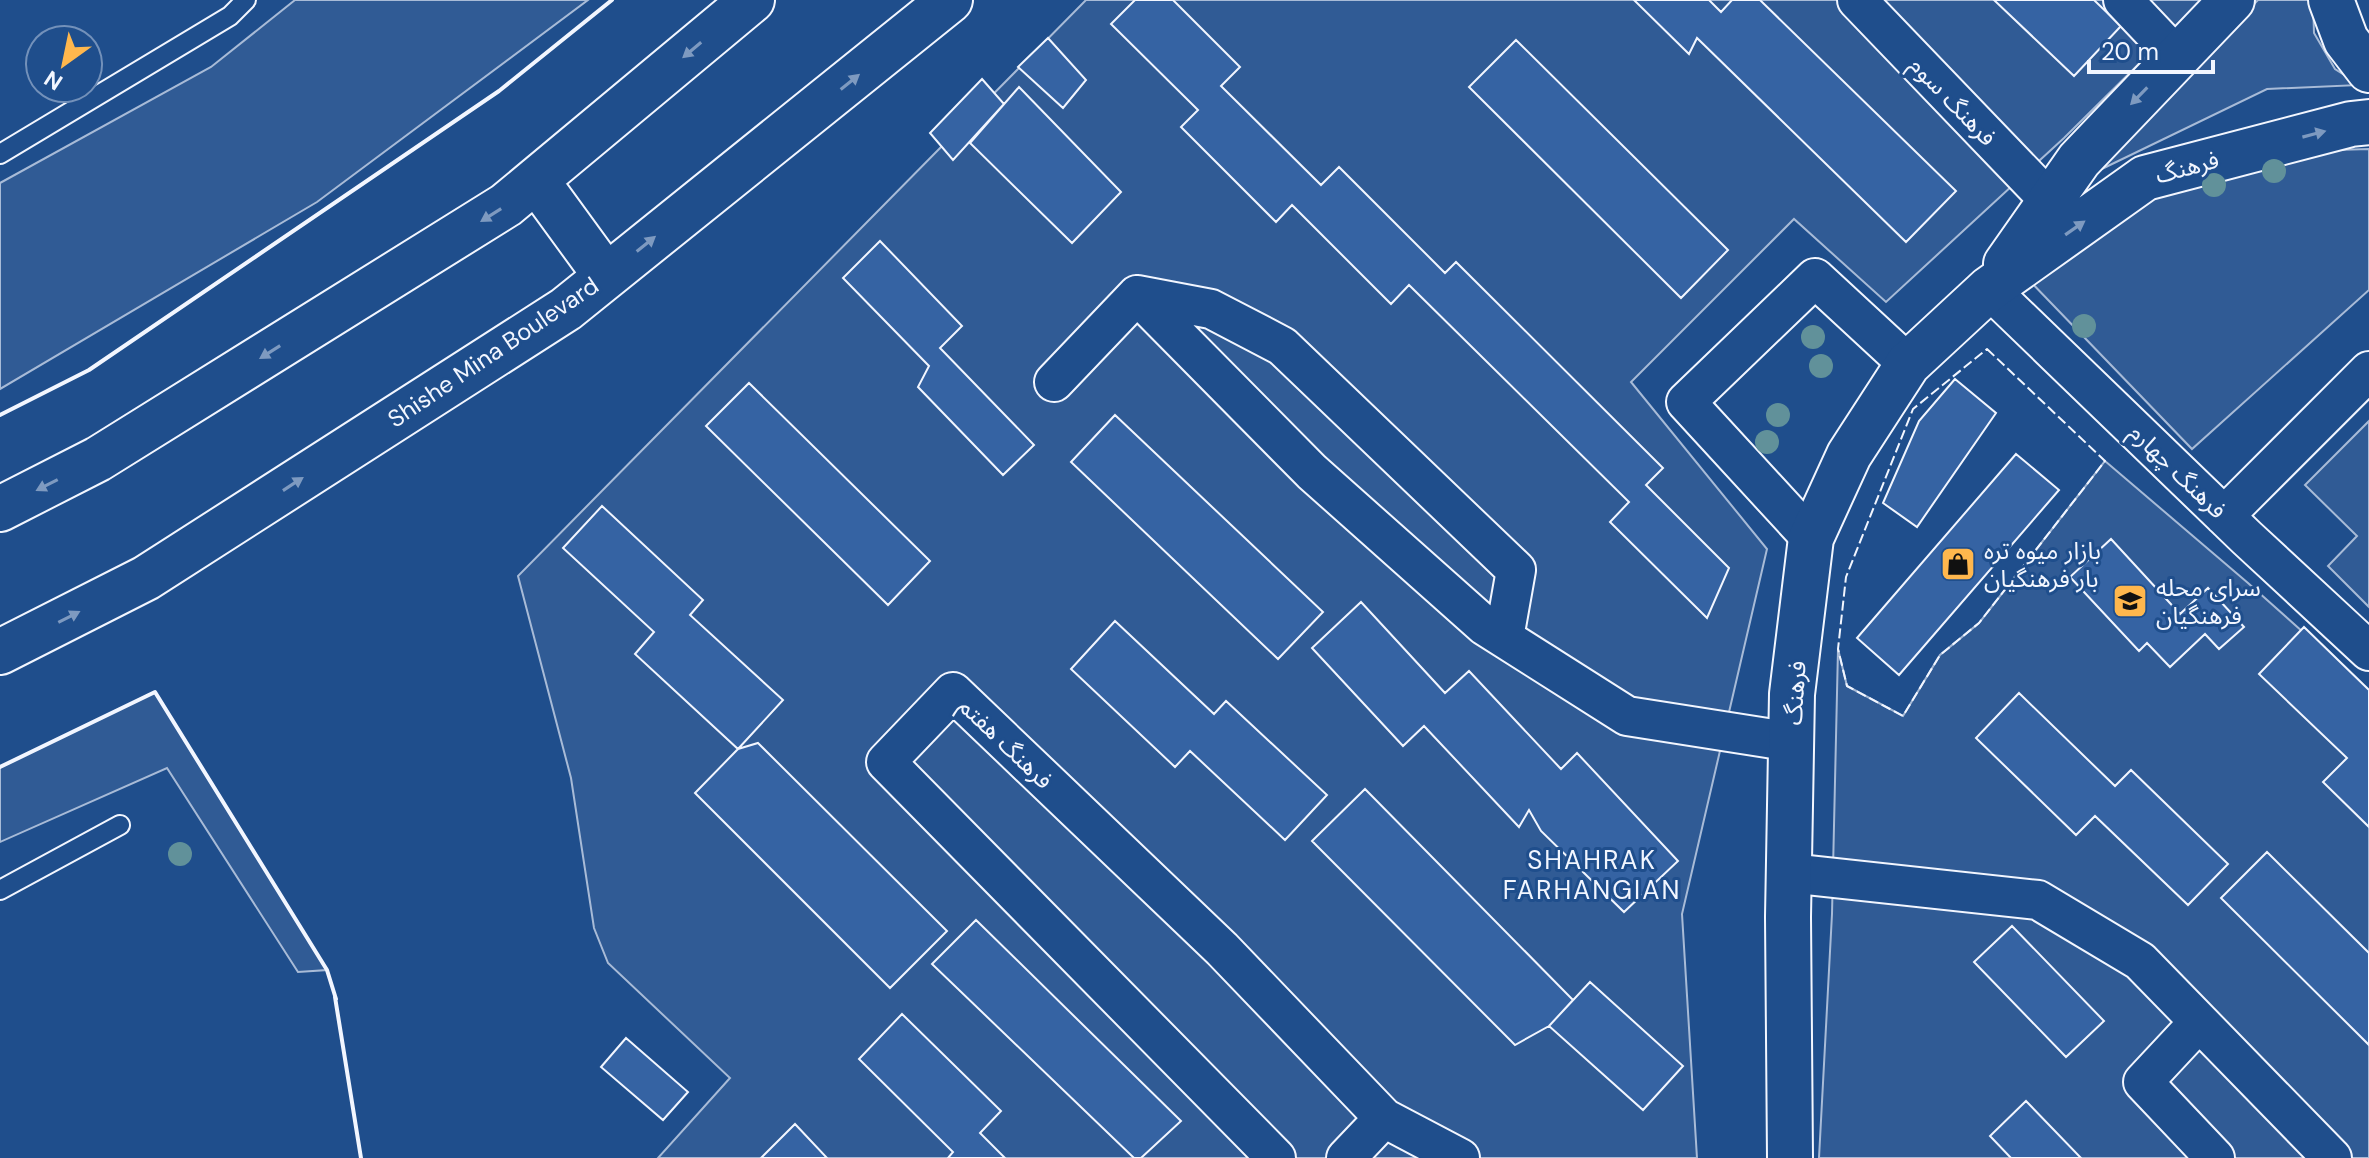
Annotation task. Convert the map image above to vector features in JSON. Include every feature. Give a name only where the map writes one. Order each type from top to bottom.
[{"type":"main road","points":[[0,509],[98,459],[506,205],[752,0]]},
{"type":"main road","name":"Shishe Mina Boulevard","points":[[0,652],[146,578],[566,309],[950,0]]},
{"type":"main road","name":"فرهنگ","points":[[1989,289],[2079,160],[2232,0]]},
{"type":"main road","points":[[2331,0],[2346,40],[2369,70]]},
{"type":"main road","name":"فرهنگ","points":[[1790,1158],[1792,694],[1811,538],[1849,455],[1908,364],[1989,289],[2145,178],[2351,124],[2369,122]]},
{"type":"main road","points":[[536,180],[606,276]]},
{"type":"street","name":"فرهنگ سوم","points":[[1857,0],[2050,201]]},
{"type":"street","points":[[2123,0],[2177,57]]},
{"type":"street","points":[[1811,538],[1686,402],[1815,278],[1908,364]]},
{"type":"street","name":"فرهنگ چهارم","points":[[1989,289],[2369,651]]},
{"type":"street","points":[[1054,382],[1137,295]]},
{"type":"street","points":[[1137,295],[1211,309],[1282,346],[1516,570],[1504,638]]},
{"type":"street","points":[[1137,295],[1312,472],[1485,626],[1627,716],[1792,742]]},
{"type":"street","points":[[2224,516],[2369,371]]},
{"type":"street","name":"فرهنگ هفتم","points":[[1276,1158],[886,762],[953,692],[1222,949],[1384,1118],[1460,1158]]},
{"type":"street","points":[[1789,873],[2038,900],[2140,961],[2332,1158]]},
{"type":"street","points":[[2199,1022],[2143,1082],[2215,1158]]},
{"type":"street","points":[[1346,1158],[1384,1118]]},
{"type":"lane","points":[[0,154],[230,16],[246,0]]},
{"type":"lane","points":[[0,890],[120,825]]},
{"type":"shaded area","points":[[295,0],[588,0],[317,202],[0,389],[0,183],[211,67]]},
{"type":"shaded area","points":[[1086,0],[2212,0],[2170,33],[2064,138],[1886,302],[1794,219],[1631,382],[1767,549],[1682,914],[1697,1158],[658,1158],[730,1078],[608,963],[594,928],[571,778],[518,576]]},
{"type":"shaded area","points":[[2258,0],[2313,0],[2314,33],[2335,69],[2360,85],[2267,89],[2079,180]]},
{"type":"shaded area","points":[[2369,149],[2369,290],[2192,449],[2025,276],[2158,195],[2336,150]]},
{"type":"shaded area","points":[[2369,421],[2369,607],[2328,566],[2357,536],[2305,485]]},
{"type":"shaded area","points":[[2105,461],[2369,691],[2369,1158],[1819,1158],[1832,914],[1838,649],[1847,686],[1903,716],[1940,655],[1979,623]]},
{"type":"shaded area","points":[[155,692],[327,970],[298,972],[167,768],[0,842],[0,767]]},
{"type":"building","points":[[1135,0],[1173,0],[1240,67],[1221,86],[1321,185],[1339,167],[1445,273],[1456,262],[1663,468],[1646,485],[1729,568],[1707,618],[1610,522],[1629,502],[1409,285],[1391,304],[1292,205],[1276,222],[1181,127],[1198,110],[1111,24]]},
{"type":"building","points":[[1634,0],[1709,0],[1721,12],[1732,0],[1760,0],[1956,191],[1906,242],[1697,38],[1689,54]]},
{"type":"building","points":[[1994,0],[2094,0],[2121,26],[2074,76]]},
{"type":"building","points":[[1048,38],[1086,80],[1063,108],[1018,67]]},
{"type":"building","points":[[1516,40],[1728,250],[1681,298],[1469,87]]},
{"type":"building","points":[[982,79],[1004,104],[953,160],[930,133]]},
{"type":"building","points":[[1019,87],[1121,192],[1072,243],[970,143]]},
{"type":"building","points":[[880,241],[962,326],[940,348],[1034,445],[1003,475],[918,387],[929,366],[843,278]]},
{"type":"building","points":[[1955,379],[1996,413],[1917,527],[1883,503],[1919,421]]},
{"type":"building","points":[[749,383],[930,561],[888,605],[706,426]]},
{"type":"building","points":[[1115,415],[1323,612],[1278,659],[1071,462]]},
{"type":"building","name":"بازار میوه تره بار فرهنگیان","points":[[2016,454],[2059,490],[1899,675],[1857,638]]},
{"type":"building","points":[[602,506],[703,600],[690,615],[783,700],[738,749],[635,654],[654,632],[563,548]]},
{"type":"building","name":"سرای محله فرهنگیان","points":[[2111,539],[2180,614],[2208,588],[2244,627],[2219,649],[2205,634],[2170,667],[2147,643],[2139,651],[2070,577]]},
{"type":"building","points":[[1361,602],[1445,693],[1469,671],[1561,769],[1577,753],[1678,861],[1624,912],[1541,831],[1529,810],[1519,827],[1424,726],[1403,746],[1312,648]]},
{"type":"building","points":[[1115,621],[1214,714],[1226,701],[1327,795],[1285,840],[1190,751],[1175,767],[1071,669]]},
{"type":"building","points":[[2304,627],[2369,690],[2369,827],[2323,782],[2347,758],[2259,674]]},
{"type":"building","points":[[2019,693],[2115,786],[2131,770],[2228,864],[2188,905],[2095,816],[2076,835],[1976,738]]},
{"type":"building","points":[[758,743],[947,931],[890,988],[695,793],[738,749]]},
{"type":"building","points":[[1365,789],[1573,1000],[1549,1026],[1515,1045],[1312,841]]},
{"type":"building","points":[[2267,852],[2369,953],[2369,1045],[2221,898]]},
{"type":"building","points":[[976,920],[1181,1121],[1141,1158],[1134,1158],[932,964]]},
{"type":"building","points":[[2012,926],[2104,1021],[2066,1057],[1974,962]]},
{"type":"building","points":[[1590,982],[1683,1066],[1643,1110],[1549,1026]]},
{"type":"building","points":[[902,1014],[1001,1111],[980,1133],[1005,1158],[948,1158],[953,1152],[859,1059]]},
{"type":"building","points":[[626,1038],[688,1092],[663,1120],[601,1067]]},
{"type":"building","points":[[2026,1101],[2081,1158],[2011,1158],[1990,1136]]},
{"type":"building","points":[[795,1124],[827,1158],[761,1158]]},
{"type":"fence","points":[[1987,349],[2105,461],[1979,623],[1940,655],[1903,716],[1847,686],[1838,649],[1846,577],[1913,409],[1987,349]]},
{"type":"wall","points":[[0,415],[89,370],[499,91],[612,0]]},
{"type":"wall","points":[[0,767],[155,692],[327,970],[336,999]]},
{"type":"wall","points":[[335,997],[361,1158]]},
{"type":"place","name":"بازار میوه تره بار فرهنگیان","points":[[1958,564]]},
{"type":"place","name":"سرای محله فرهنگیان","points":[[2130,601]]},
{"type":"district","name":"SHAHRAK FARHANGIAN","points":[[1592,875]]}]
